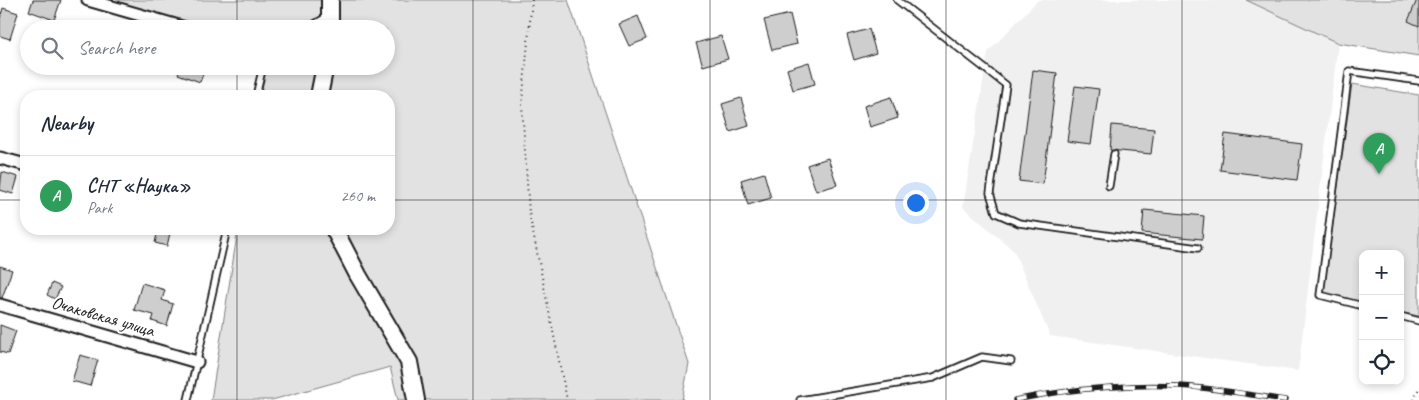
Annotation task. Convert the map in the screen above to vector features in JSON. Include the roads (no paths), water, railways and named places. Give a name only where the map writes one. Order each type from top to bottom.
[{"type":"main road","points":[[320,90],[323,75]]},
{"type":"main road","points":[[337,235],[358,275],[409,362],[416,400]]},
{"type":"street","points":[[88,0],[158,20]]},
{"type":"street","points":[[0,158],[20,163]]},
{"type":"street","name":"Очаковская улица","points":[[0,305],[197,362]]},
{"type":"lane","points":[[897,0],[1006,84],[990,193],[996,213],[1019,223],[1198,248]]},
{"type":"lane","points":[[1359,305],[1320,295],[1349,71],[1419,81]]},
{"type":"lane","points":[[257,90],[261,75]]},
{"type":"lane","points":[[1109,186],[1114,154]]},
{"type":"lane","points":[[188,400],[226,235]]},
{"type":"lane","points":[[1404,317],[1419,321]]},
{"type":"lane","points":[[800,400],[933,378],[982,357],[1011,361]]},
{"type":"railway","points":[[1015,400],[1084,389],[1133,386],[1202,388],[1286,400]]},
{"type":"place","name":"СНТ «Наука»","points":[[1379,174]]}]
